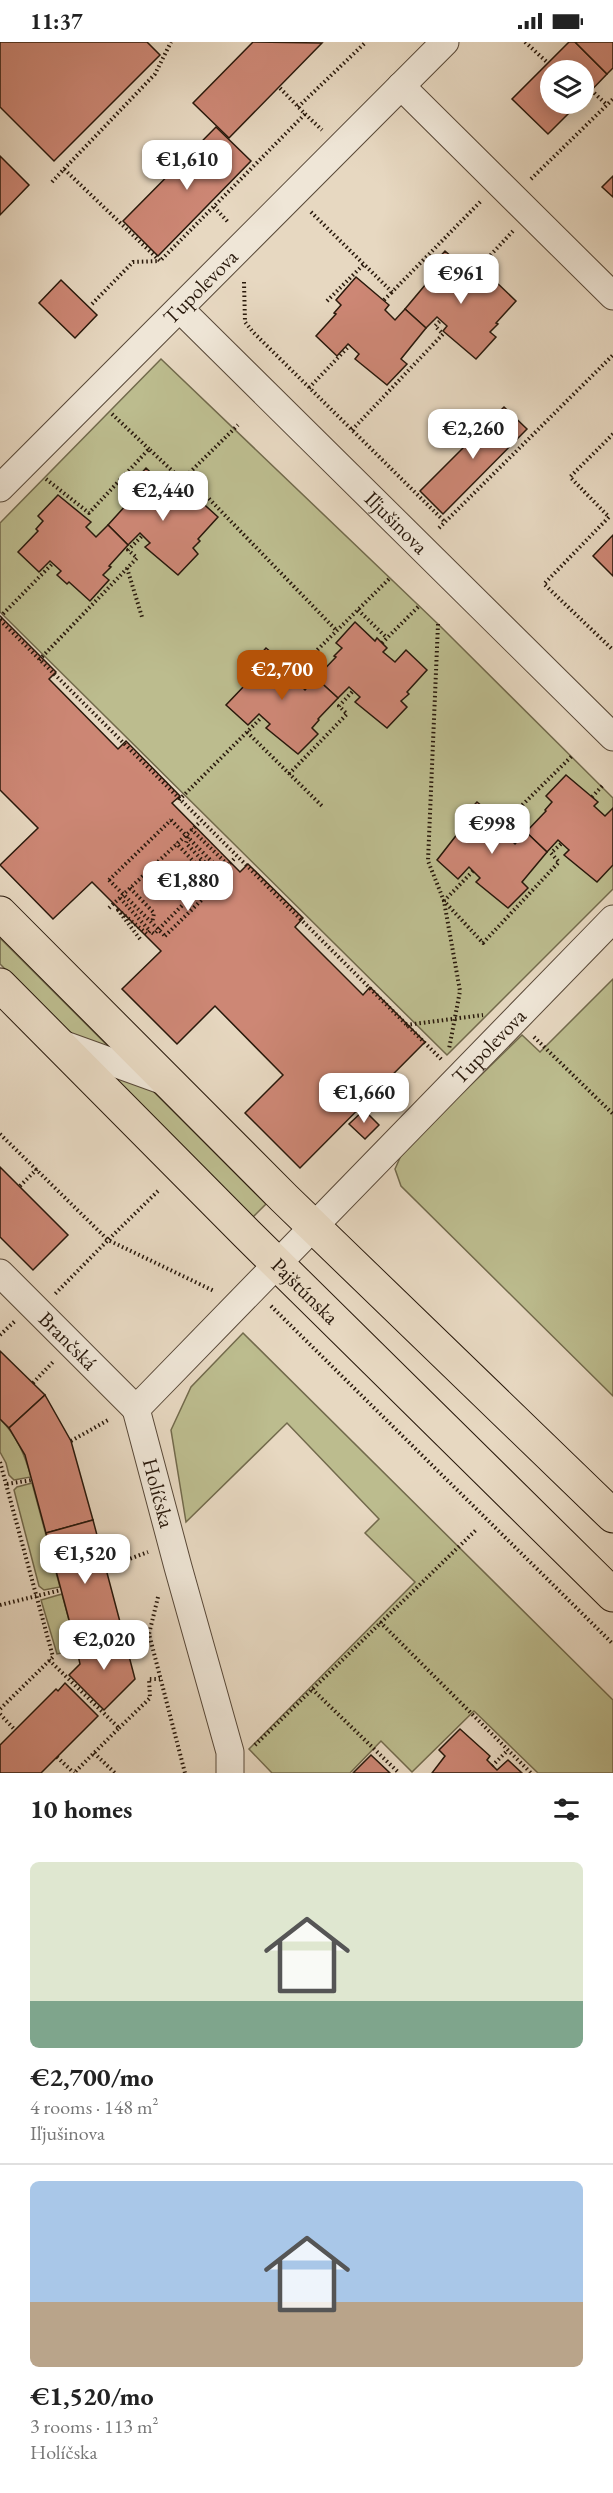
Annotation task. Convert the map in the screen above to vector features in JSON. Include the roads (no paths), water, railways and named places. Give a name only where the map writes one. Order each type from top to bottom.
[{"type":"main road","points":[[0,913],[314,1226],[613,1516]]},
{"type":"main road","name":"Pajštúnska","points":[[0,985],[613,1595]]},
{"type":"street","name":"Tupolevova","points":[[0,488],[446,42]]},
{"type":"street","points":[[401,86],[613,296]]},
{"type":"street","name":"Iľjušinova","points":[[180,309],[613,737]]},
{"type":"street","name":"Tupolevova","points":[[277,1263],[613,919]]},
{"type":"street","points":[[58,1043],[169,1083]]},
{"type":"street","points":[[125,1413],[277,1263]]},
{"type":"street","name":"Brančská","points":[[0,1273],[125,1413]]},
{"type":"street","name":"Holíčska","points":[[125,1413],[178,1567],[230,1752],[230,1773]]}]
